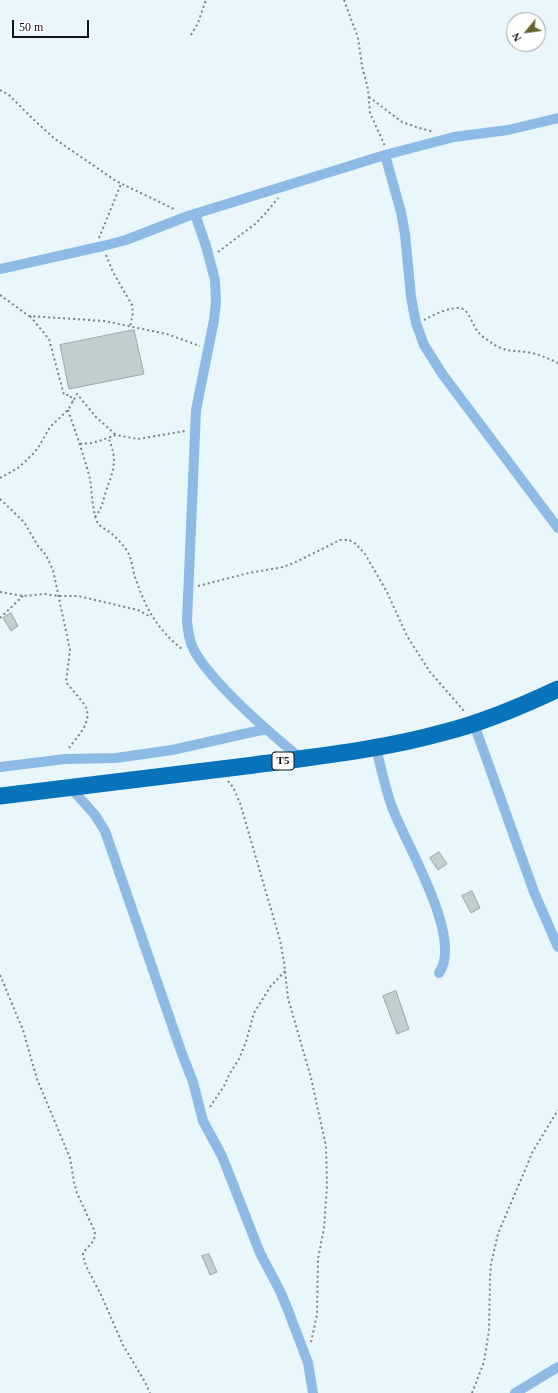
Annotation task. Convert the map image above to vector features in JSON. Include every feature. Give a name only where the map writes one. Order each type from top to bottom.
[{"type":"highway","name":"T5","points":[[0,796],[301,759],[376,748],[474,724],[518,708],[558,689]]},
{"type":"street","points":[[0,269],[126,240],[192,215],[387,155],[454,138],[508,130],[558,118]]},
{"type":"street","points":[[387,155],[405,234],[411,297],[416,324],[424,345],[443,375],[558,528]]},
{"type":"street","points":[[192,215],[211,264],[215,280],[216,302],[214,320],[196,410],[191,505],[187,621],[188,634],[194,649],[203,664],[229,694],[301,759]]},
{"type":"street","points":[[474,724],[534,892],[558,947]]},
{"type":"street","points":[[0,767],[61,759],[116,758],[172,750],[266,729]]},
{"type":"street","points":[[376,748],[385,786],[392,807],[430,893],[443,930],[445,958],[443,967],[439,972]]},
{"type":"street","points":[[70,787],[96,815],[105,831],[193,1082],[203,1120],[222,1156],[260,1253],[280,1290],[308,1364],[313,1393]]},
{"type":"street","points":[[515,1393],[558,1367]]},
{"type":"path","points":[[191,35],[198,23],[206,0]]},
{"type":"path","points":[[344,0],[358,38],[359,54],[368,89],[370,113],[387,155]]},
{"type":"path","points":[[0,90],[9,95],[55,139],[121,184],[192,215]]},
{"type":"path","points":[[368,96],[402,122],[416,128],[454,138]]},
{"type":"path","points":[[121,184],[99,247],[133,307],[130,327]]},
{"type":"path","points":[[211,264],[219,251],[255,224],[265,214],[288,185]]},
{"type":"path","points":[[0,295],[30,316],[49,339],[64,395],[70,396],[72,402]]},
{"type":"path","points":[[416,324],[442,312],[462,309],[467,313],[478,332],[495,345],[511,352],[530,353],[558,363]]},
{"type":"path","points":[[30,316],[104,321],[176,337],[208,349]]},
{"type":"path","points":[[0,478],[18,468],[32,455],[38,448],[50,427],[68,410],[77,394],[91,411],[116,435]]},
{"type":"path","points":[[68,410],[80,444],[90,481],[95,517],[98,524],[120,541],[129,554],[133,572],[141,594],[152,617],[172,641],[203,664]]},
{"type":"path","points":[[80,444],[93,443],[116,435],[138,439],[195,429]]},
{"type":"path","points":[[95,517],[102,506],[112,478],[114,467],[114,450],[108,437]]},
{"type":"path","points":[[0,499],[24,522],[38,546],[46,554],[53,570],[70,650],[66,682],[85,706],[87,713],[86,722],[82,731],[61,759]]},
{"type":"path","points":[[189,588],[249,573],[283,567],[340,540],[349,540],[356,544],[365,554],[387,592],[407,636],[430,672],[474,724]]},
{"type":"path","points":[[0,592],[23,596],[45,594],[58,596],[78,596],[138,610],[152,617]]},
{"type":"path","points":[[0,618],[23,596]]},
{"type":"path","points":[[219,769],[233,787],[240,803],[280,940],[288,998],[312,1078],[326,1146],[327,1186],[324,1228],[318,1259],[316,1315],[310,1345]]},
{"type":"path","points":[[203,1120],[239,1059],[246,1042],[254,1013],[270,987],[285,972]]},
{"type":"path","points":[[0,975],[23,1030],[37,1079],[70,1158],[77,1193],[95,1232],[94,1240],[83,1253],[86,1266],[102,1297],[123,1345],[146,1382],[150,1393]]},
{"type":"path","points":[[472,1393],[484,1362],[489,1330],[490,1280],[498,1234],[533,1151],[558,1110]]},
{"type":"building","points":[[134,330],[144,374],[69,389],[60,345]]},
{"type":"building","points":[[11,613],[18,626],[11,631],[3,618]]},
{"type":"building","points":[[439,852],[447,864],[438,870],[430,858]]},
{"type":"building","points":[[472,891],[480,908],[471,913],[462,896]]},
{"type":"building","points":[[396,991],[409,1029],[397,1034],[383,996]]},
{"type":"building","points":[[209,1254],[217,1272],[210,1275],[202,1256]]}]
